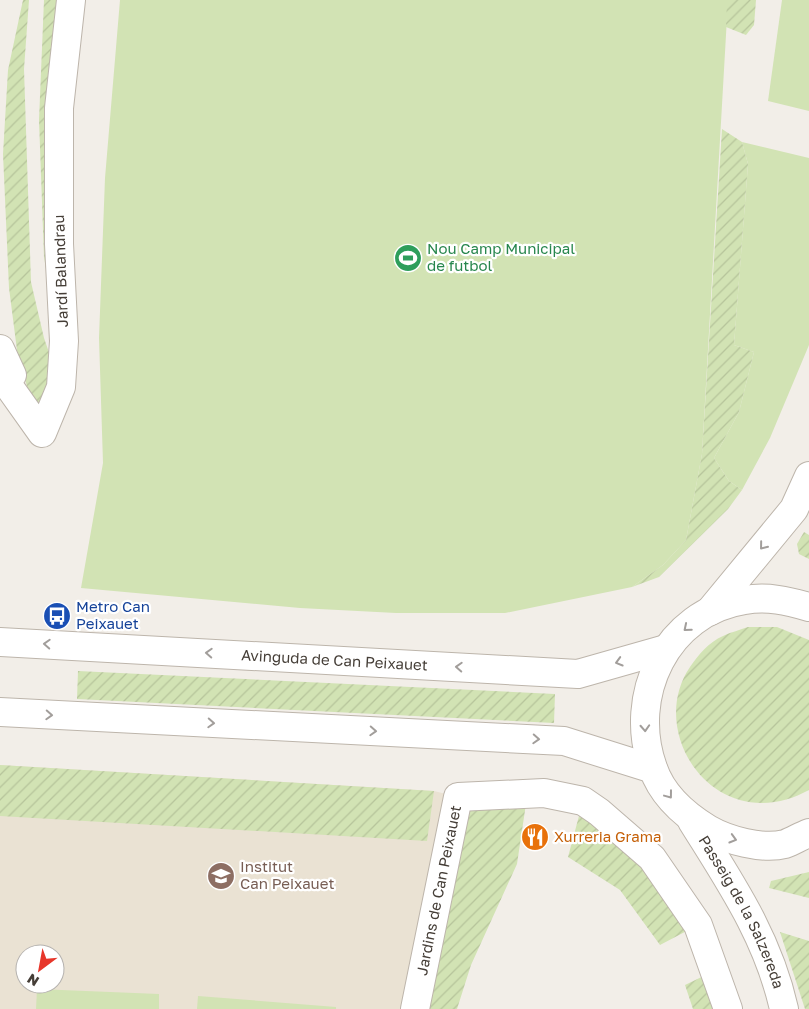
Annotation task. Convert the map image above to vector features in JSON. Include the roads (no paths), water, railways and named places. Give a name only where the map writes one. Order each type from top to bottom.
[{"type":"street","name":"Jardí Balandrau","points":[[0,349],[12,375],[4,378],[42,433],[60,387],[64,341],[59,244],[58,108],[71,0]]},
{"type":"street","points":[[809,476],[794,509],[710,611],[686,628],[666,649],[648,687],[643,728],[653,769],[668,796],[690,818],[718,835],[750,844],[784,844],[809,833]]},
{"type":"street","points":[[710,611],[745,600],[782,599],[809,607]]},
{"type":"street","name":"Avinguda de Can Peixauet","points":[[0,642],[578,674],[666,649]]},
{"type":"street","points":[[0,712],[564,741],[653,769]]},
{"type":"street","name":"Jardins de Can Peixauet","points":[[415,1009],[458,797],[544,793],[583,802],[599,812],[652,858],[698,925],[728,1009]]},
{"type":"street","name":"Passeig de la Salzereda","points":[[690,818],[748,911],[778,985],[784,1009]]},
{"type":"place","name":"Nou Camp Municipal de futbol","points":[[408,258]]},
{"type":"place","name":"Metro Can Peixauet","points":[[57,616]]},
{"type":"place","name":"Xurreria Grama","points":[[535,837]]},
{"type":"place","name":"Institut Can Peixauet","points":[[221,876]]}]
